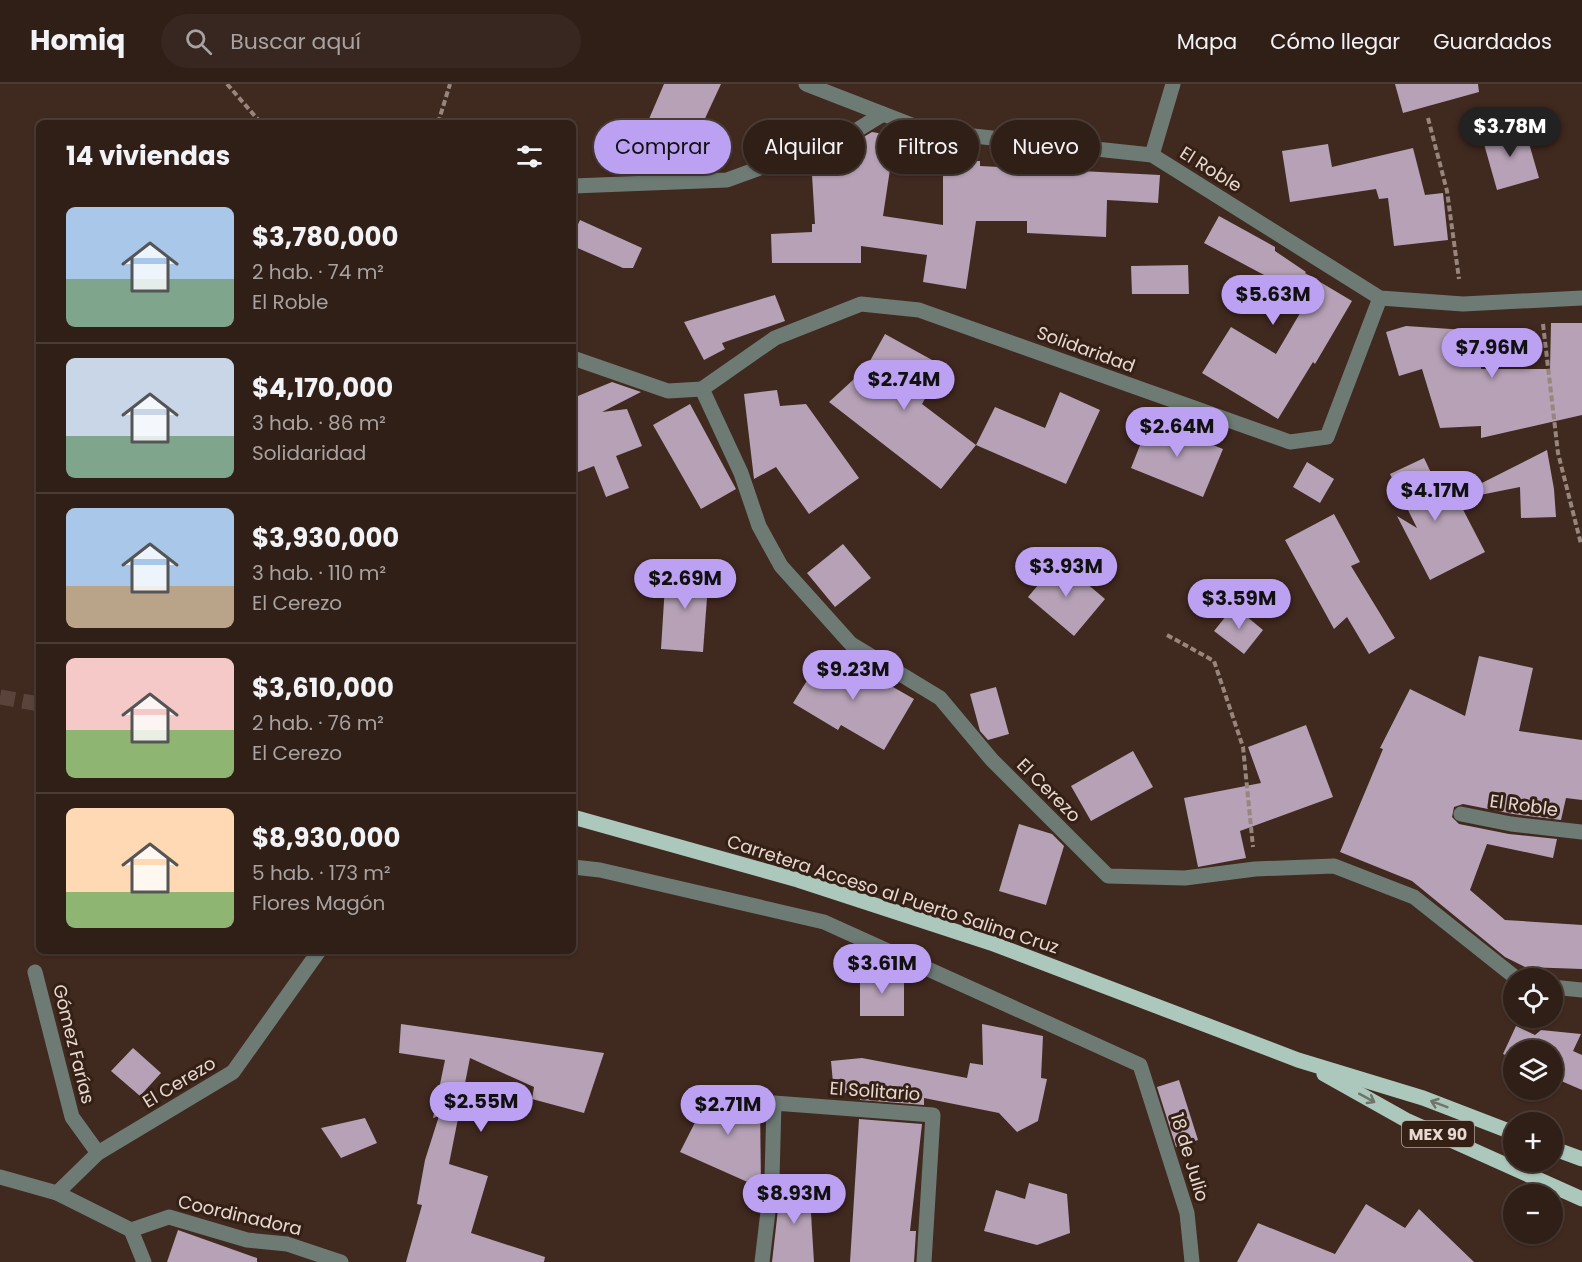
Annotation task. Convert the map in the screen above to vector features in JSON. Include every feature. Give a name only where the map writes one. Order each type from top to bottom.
[{"type":"main road","name":"Carretera Acceso al Puerto Salina Cruz","points":[[576,818],[798,879],[992,943],[1298,1059],[1423,1098],[1503,1129]]},
{"type":"main road","name":"Carretera Acceso al Puerto Salina Cruz","points":[[1298,1059],[1406,1120],[1582,1199]]},
{"type":"main road","points":[[1563,1152],[1582,1160]]},
{"type":"street","name":"El Roble","points":[[806,84],[927,131],[1152,155],[1380,298],[1463,304],[1540,302],[1582,298]]},
{"type":"street","points":[[1152,155],[1173,84]]},
{"type":"street","points":[[576,186],[728,180],[820,146],[857,130],[883,114]]},
{"type":"street","name":"Solidaridad","points":[[702,388],[775,338],[861,304],[919,310],[1290,442],[1327,436],[1380,298]]},
{"type":"street","points":[[576,359],[668,391],[702,388]]},
{"type":"street","name":"El Cerezo","points":[[702,388],[741,473],[759,526],[781,566],[851,644],[940,698],[992,760],[1108,876],[1185,878],[1255,869],[1334,866],[1414,897],[1503,968]]},
{"type":"street","name":"El Roble","points":[[1461,814],[1511,824],[1582,832]]},
{"type":"street","name":"18 de Julio","points":[[576,867],[600,870],[824,922],[1140,1065],[1187,1213],[1192,1262]]},
{"type":"street","name":"El Cerezo","points":[[57,1193],[98,1153],[233,1072],[317,954]]},
{"type":"street","name":"Gómez Farías","points":[[35,972],[72,1117],[98,1153]]},
{"type":"street","points":[[1563,988],[1582,990]]},
{"type":"street","name":"El Solitario","points":[[762,1262],[772,1178],[774,1103],[933,1115],[924,1262]]},
{"type":"street","points":[[0,1176],[57,1193],[131,1230],[144,1262]]},
{"type":"street","name":"Coordinadora","points":[[131,1230],[169,1217],[247,1239],[287,1244],[340,1262]]},
{"type":"path","points":[[227,84],[258,120]]},
{"type":"path","points":[[439,120],[450,84]]},
{"type":"path","points":[[1428,118],[1447,191],[1463,304]]},
{"type":"path","points":[[1540,302],[1558,453],[1581,544]]},
{"type":"path","points":[[1167,635],[1214,661],[1242,747],[1255,869]]},
{"type":"building","points":[[664,84],[721,84],[704,120],[649,119]]},
{"type":"building","points":[[1395,84],[1478,84],[1479,92],[1403,113]]},
{"type":"building","points":[[1524,126],[1539,178],[1497,190],[1482,137]]},
{"type":"building","points":[[872,132],[877,133],[877,174],[889,174],[883,216],[943,225],[943,174],[979,174],[979,161],[980,166],[991,167],[991,174],[1100,174],[1100,172],[1160,175],[1158,203],[1107,200],[1106,237],[1027,233],[1027,221],[976,221],[966,289],[923,282],[927,255],[861,246],[861,263],[772,263],[771,234],[812,232],[812,224],[815,224],[812,175],[865,174],[865,136]]},
{"type":"building","points":[[1328,144],[1332,167],[1413,148],[1425,195],[1443,193],[1448,240],[1394,246],[1388,198],[1379,199],[1376,189],[1290,202],[1282,151]]},
{"type":"building","points":[[1219,216],[1275,247],[1275,251],[1305,273],[1352,301],[1315,364],[1313,362],[1278,419],[1202,373],[1231,327],[1276,354],[1306,303],[1266,276],[1204,243]]},
{"type":"building","points":[[580,220],[642,248],[633,268],[623,268],[576,247],[576,229]]},
{"type":"building","points":[[1188,265],[1189,294],[1132,294],[1131,266]]},
{"type":"building","points":[[775,295],[785,321],[722,343],[725,349],[704,360],[684,322]]},
{"type":"building","points":[[1551,323],[1582,323],[1582,415],[1481,438],[1481,426],[1440,428],[1422,369],[1399,376],[1386,332],[1406,326],[1481,331],[1481,369],[1550,369]]},
{"type":"building","points":[[885,334],[943,366],[922,404],[976,445],[941,489],[829,402],[866,368]]},
{"type":"building","points":[[612,382],[641,392],[602,412],[627,409],[642,446],[616,456],[629,488],[606,497],[594,466],[576,473],[576,397]]},
{"type":"building","points":[[777,390],[780,406],[806,404],[859,478],[809,514],[776,467],[754,479],[744,394]]},
{"type":"building","points":[[1060,392],[1100,410],[1066,484],[976,445],[995,407],[1045,428]]},
{"type":"building","points":[[690,404],[736,489],[701,509],[653,425]]},
{"type":"building","points":[[1150,420],[1223,449],[1203,497],[1131,468]]},
{"type":"building","points":[[1547,450],[1556,517],[1521,518],[1520,487],[1470,497],[1468,490]]},
{"type":"building","points":[[1424,458],[1445,502],[1456,496],[1485,552],[1430,580],[1397,516],[1417,528],[1390,474]]},
{"type":"building","points":[[1307,462],[1334,479],[1320,503],[1293,487]]},
{"type":"building","points":[[1334,514],[1360,562],[1351,566],[1395,638],[1369,654],[1347,617],[1334,629],[1285,540]]},
{"type":"building","points":[[843,544],[871,578],[835,607],[807,573]]},
{"type":"building","points":[[1059,560],[1105,599],[1074,636],[1028,597]]},
{"type":"building","points":[[666,569],[709,571],[703,652],[661,649]]},
{"type":"building","points":[[1234,606],[1263,630],[1244,654],[1214,631]]},
{"type":"building","points":[[826,650],[877,682],[879,679],[914,699],[884,750],[841,725],[838,730],[793,703]]},
{"type":"building","points":[[1479,656],[1533,668],[1519,731],[1582,740],[1582,800],[1566,798],[1561,820],[1513,814],[1463,804],[1454,807],[1452,817],[1459,824],[1509,834],[1557,839],[1553,858],[1487,844],[1470,890],[1505,920],[1582,925],[1582,969],[1525,967],[1505,957],[1412,881],[1340,852],[1383,749],[1380,748],[1410,689],[1465,716]]},
{"type":"building","points":[[996,687],[1009,734],[988,740],[980,731],[970,694]]},
{"type":"building","points":[[1306,725],[1333,797],[1240,831],[1246,858],[1198,867],[1184,798],[1261,783],[1248,747]]},
{"type":"building","points":[[1133,751],[1153,787],[1091,821],[1071,786]]},
{"type":"building","points":[[1019,824],[1052,834],[1064,846],[1046,905],[999,891]]},
{"type":"building","points":[[860,974],[904,974],[904,1016],[860,1016]]},
{"type":"building","points":[[401,1024],[604,1053],[584,1113],[532,1099],[534,1087],[470,1058],[449,1164],[488,1176],[471,1233],[545,1257],[544,1262],[406,1262],[422,1205],[417,1204],[425,1160],[439,1116],[433,1118],[445,1060],[399,1053]]},
{"type":"building","points":[[982,1024],[1043,1036],[1041,1078],[1047,1079],[1038,1121],[1017,1132],[999,1113],[924,1098],[924,1105],[860,1100],[861,1091],[834,1094],[831,1061],[862,1058],[967,1078],[970,1063],[983,1065]]},
{"type":"building","points":[[1515,1028],[1535,1035],[1541,1030],[1581,1034],[1573,1051],[1582,1055],[1582,1090],[1563,1082],[1563,1040],[1510,1040]]},
{"type":"building","points":[[133,1048],[161,1073],[140,1096],[111,1071]]},
{"type":"building","points":[[1179,1080],[1198,1140],[1176,1147],[1157,1087]]},
{"type":"building","points":[[714,1085],[760,1104],[761,1188],[680,1152]]},
{"type":"building","points":[[365,1118],[377,1143],[341,1158],[321,1128]]},
{"type":"building","points":[[859,1119],[922,1124],[910,1231],[916,1231],[914,1262],[850,1262]]},
{"type":"building","points":[[809,1181],[814,1262],[772,1262],[781,1183]]},
{"type":"building","points":[[1029,1183],[1067,1194],[1070,1233],[1037,1245],[984,1231],[996,1190],[1025,1199]]},
{"type":"building","points":[[1366,1204],[1405,1228],[1419,1209],[1474,1262],[1237,1262],[1258,1223],[1335,1254]]},
{"type":"building","points":[[178,1230],[257,1258],[257,1262],[167,1262]]},
{"type":"tunnel","points":[[0,697],[36,703]]}]
